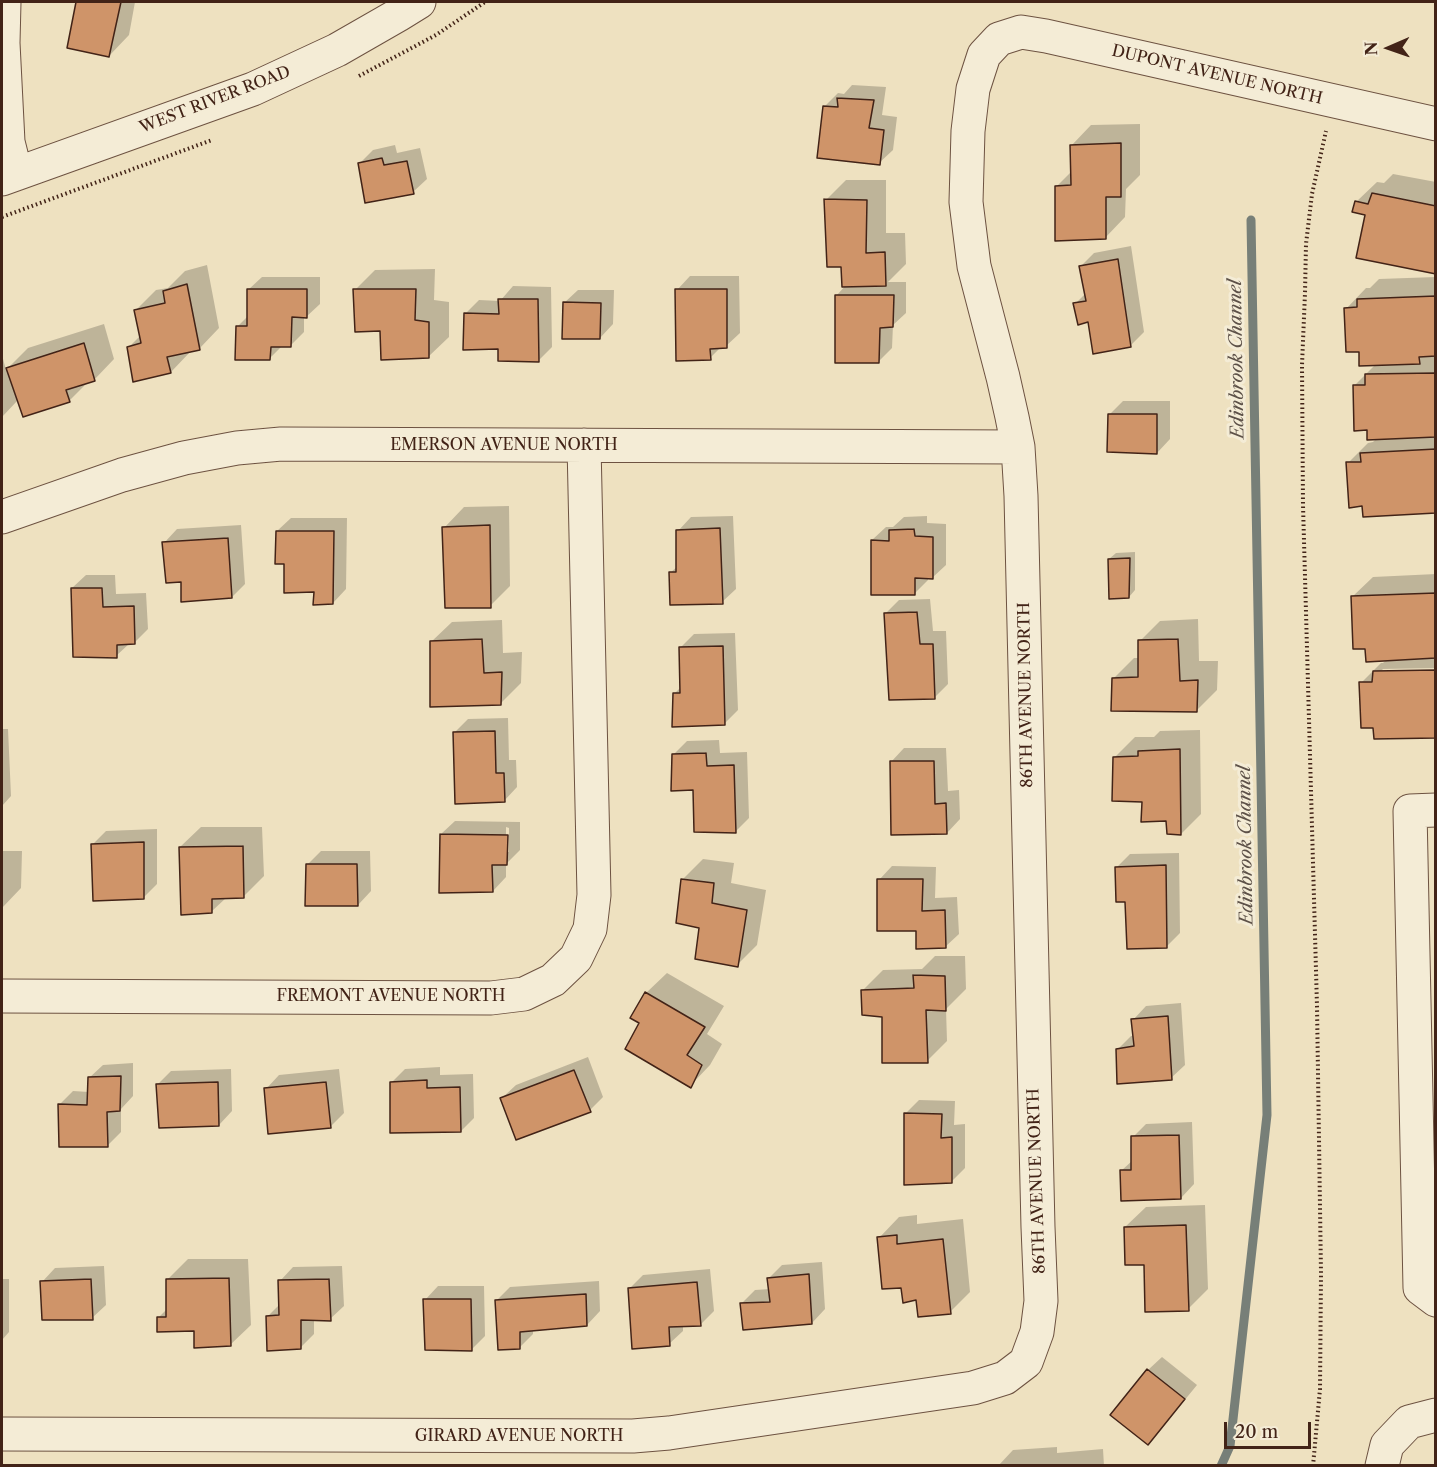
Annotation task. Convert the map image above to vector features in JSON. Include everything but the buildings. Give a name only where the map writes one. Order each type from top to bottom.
[{"type":"street","points":[[4,2],[3,43],[9,176]]},
{"type":"street","name":"WEST RIVER ROAD","points":[[9,176],[253,88],[337,50],[419,2]]},
{"type":"street","name":"DUPONT AVENUE NORTH","points":[[999,39],[1021,32],[1046,36],[1436,124]]},
{"type":"street","name":"86TH AVENUE NORTH","points":[[999,39],[984,55],[973,89],[968,131],[966,202],[974,266],[1003,377],[1018,447],[1022,496],[1041,1301],[1037,1332],[1026,1362]]},
{"type":"street","name":"EMERSON AVENUE NORTH","points":[[2,517],[122,475],[184,458],[237,448],[281,444],[1018,447]]},
{"type":"street","name":"FREMONT AVENUE NORTH","points":[[2,996],[491,998],[524,994],[553,980],[576,958],[590,929],[594,895],[584,445]]},
{"type":"street","points":[[1436,810],[1410,811],[1420,1288],[1436,1300]]},
{"type":"street","name":"GIRARD AVENUE NORTH","points":[[2,1434],[633,1436],[669,1433],[973,1388],[1005,1378],[1026,1362]]},
{"type":"street","points":[[1383,1466],[1387,1445],[1409,1422],[1436,1415]]},
{"type":"path","points":[[1313,1466],[1320,1389],[1321,1274],[1317,1006],[1303,505],[1302,365],[1306,244],[1312,194],[1323,145]]},
{"type":"waterway","name":"Edinbrook Channel","points":[[1221,1466],[1230,1446],[1267,1115],[1251,220]]}]
